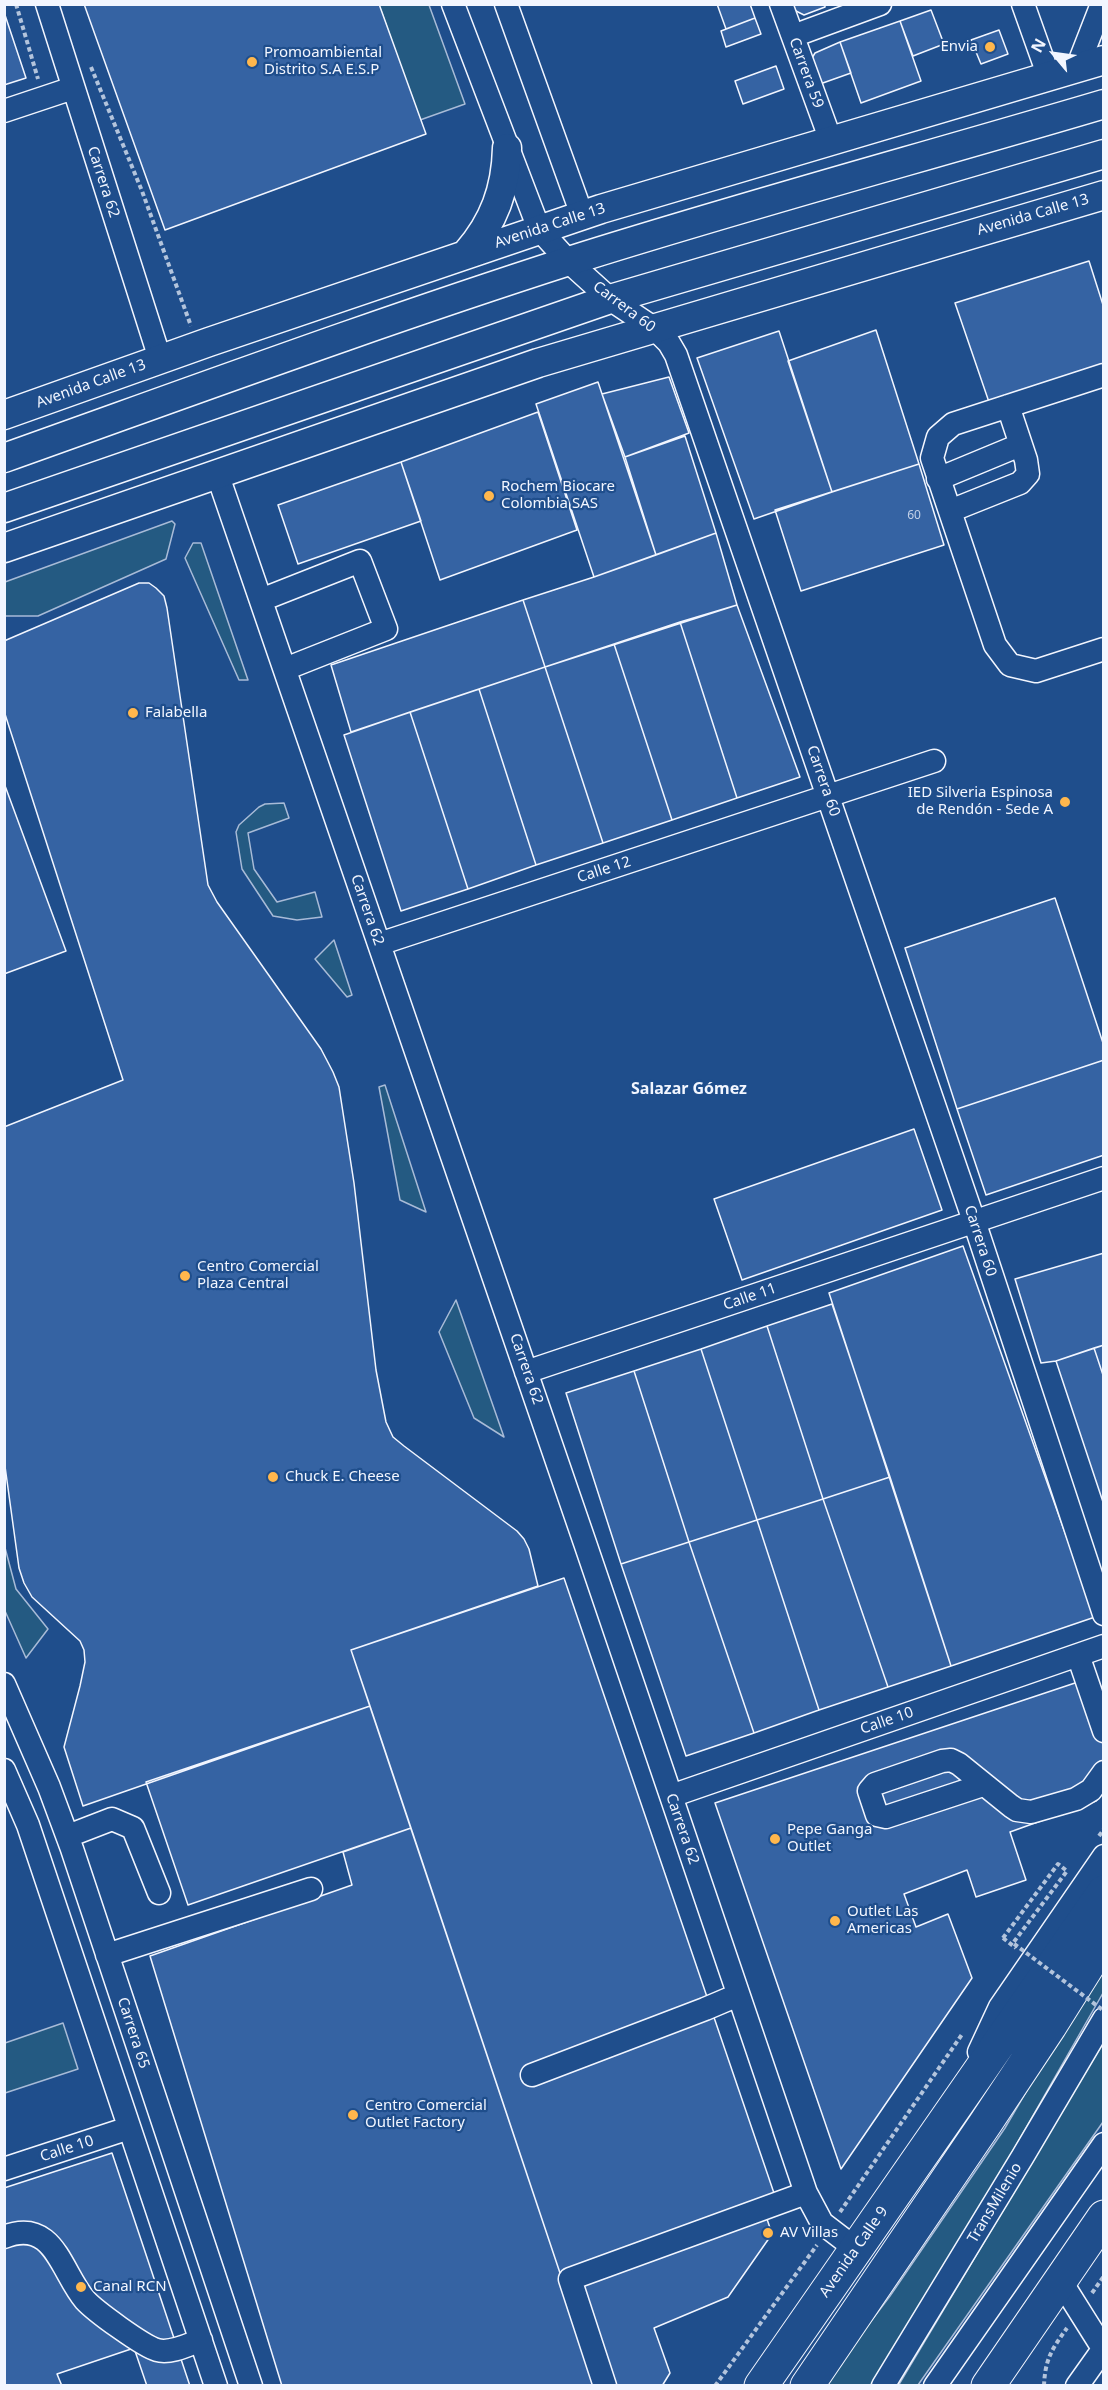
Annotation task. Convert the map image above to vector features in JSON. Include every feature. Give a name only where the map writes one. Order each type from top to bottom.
[{"type":"highway","name":"Avenida Calle 9","points":[[761,2385],[1104,1892]]},
{"type":"highway","points":[[807,2385],[998,2104],[1104,1940]]},
{"type":"highway","points":[[988,2385],[1104,2217]]},
{"type":"main road","points":[[1055,119],[1090,64]]},
{"type":"main road","name":"Avenida Calle 13","points":[[4,415],[160,359],[201,336],[582,215],[1090,64]]},
{"type":"main road","points":[[4,458],[282,358],[567,261],[1104,104]]},
{"type":"main road","points":[[467,253],[496,210],[507,170],[507,148]]},
{"type":"main road","points":[[4,508],[610,299],[1104,154]]},
{"type":"main road","points":[[1049,170],[1104,189]]},
{"type":"main road","name":"Avenida Calle 13","points":[[4,548],[538,363],[1104,195]]},
{"type":"main road","points":[[201,336],[282,358]]},
{"type":"main road","points":[[228,470],[291,409]]},
{"type":"street","name":"Carrera 62","points":[[47,4],[160,359]]},
{"type":"street","name":"Carrera 60","points":[[453,4],[539,230],[567,261],[610,299],[655,329],[669,343],[676,355],[974,1221],[1104,1614]]},
{"type":"street","points":[[506,4],[582,215]]},
{"type":"street","name":"Carrera 59","points":[[781,4],[831,141]]},
{"type":"street","points":[[793,36],[880,4]]},
{"type":"street","points":[[1023,4],[1049,77]]},
{"type":"street","points":[[1090,64],[1102,4]]},
{"type":"street","points":[[4,111],[74,88]]},
{"type":"street","points":[[1104,375],[954,424],[938,437],[932,458],[995,645],[1010,666],[1036,671],[1104,649]]},
{"type":"street","points":[[950,511],[1020,483],[1028,474],[1008,406]]},
{"type":"street","points":[[938,479],[1020,445]]},
{"type":"street","name":"Carrera 62","points":[[228,470],[261,600],[806,2193],[822,2223],[856,2250]]},
{"type":"street","points":[[261,600],[360,561],[387,629],[285,669]]},
{"type":"street","name":"Calle 12","points":[[379,944],[934,761]]},
{"type":"street","name":"Calle 11","points":[[526,1372],[1104,1178]]},
{"type":"street","name":"Calle 10","points":[[671,1796],[1104,1646]]},
{"type":"street","points":[[1078,1655],[1104,1731]]},
{"type":"street","name":"Carrera 65","points":[[4,1684],[68,1836],[251,2385]]},
{"type":"street","points":[[4,1770],[28,1825],[216,2385]]},
{"type":"street","points":[[983,1785],[1017,1810],[1031,1812],[1086,1795],[1104,1772]]},
{"type":"street","points":[[28,1825],[37,1810],[52,1795]]},
{"type":"street","points":[[68,1836],[112,1819],[133,1828],[159,1893]]},
{"type":"street","name":"Avenida Calle 9","points":[[947,2118],[1000,2007],[1104,1856]]},
{"type":"street","points":[[107,1955],[311,1889]]},
{"type":"street","points":[[532,2075],[738,1995]]},
{"type":"street","name":"TransMilenio","points":[[883,2385],[1104,2019]]},
{"type":"street","name":"Calle 10","points":[[4,2169],[129,2128]]},
{"type":"street","points":[[935,2385],[1104,2144]]},
{"type":"street","points":[[605,2385],[570,2279],[806,2193]]},
{"type":"street","points":[[4,2236],[37,2234],[56,2250],[85,2300],[143,2344],[158,2351],[176,2349],[201,2340]]},
{"type":"street","points":[[1060,2280],[1103,2349],[1077,2385]]},
{"type":"path","points":[[16,4],[42,98]]},
{"type":"path","points":[[89,61],[201,336]]},
{"type":"path","points":[[1003,1938],[1058,1864],[1067,1871],[1013,1943],[1104,2012]]},
{"type":"path","points":[[716,2385],[805,2262]]},
{"type":"path","points":[[1098,2283],[1104,2276]]},
{"type":"path","points":[[1044,2385],[1045,2365],[1061,2337]]},
{"type":"shaded area","points":[[379,5],[429,5],[465,104],[420,120]]},
{"type":"shaded area","points":[[172,521],[175,524],[166,559],[38,616],[5,616],[5,582]]},
{"type":"shaded area","points":[[193,543],[201,543],[248,680],[239,680],[185,558]]},
{"type":"shaded area","points":[[284,803],[289,818],[248,833],[254,869],[277,902],[315,892],[322,917],[297,920],[273,916],[242,869],[236,832],[239,825],[265,804]]},
{"type":"shaded area","points":[[334,940],[352,995],[347,997],[315,959]]},
{"type":"shaded area","points":[[385,1085],[426,1212],[400,1200],[379,1087]]},
{"type":"shaded area","points":[[456,1300],[504,1437],[474,1418],[439,1332]]},
{"type":"shaded area","points":[[4,1544],[16,1589],[48,1629],[26,1658],[5,1611]]},
{"type":"shaded area","points":[[1103,1960],[1103,1993],[999,2175],[871,2385],[822,2386],[890,2296],[1005,2128]]},
{"type":"shaded area","points":[[63,2023],[78,2069],[5,2093],[5,2043]]},
{"type":"shaded area","points":[[1103,2043],[1103,2122],[918,2385],[898,2386]]},
{"type":"building","name":"Promoambiental Distrito S.A E.S.P","points":[[84,4],[379,4],[426,134],[165,230]]},
{"type":"building","points":[[717,4],[750,4],[755,18],[726,29]]},
{"type":"building","points":[[791,4],[825,4],[825,7],[804,15],[794,10]]},
{"type":"building","points":[[931,10],[944,44],[913,56],[900,21]]},
{"type":"building","points":[[4,12],[26,78],[4,85]]},
{"type":"building","points":[[755,18],[761,34],[726,47],[721,31]]},
{"type":"building","points":[[900,21],[921,81],[861,103],[840,42]]},
{"type":"building","name":"Envia","points":[[999,30],[1008,54],[981,64],[971,40]]},
{"type":"building","points":[[840,42],[851,73],[820,84],[812,58],[815,53]]},
{"type":"building","points":[[776,66],[784,89],[743,104],[735,81]]},
{"type":"building","points":[[1089,261],[1104,308],[1104,363],[990,405],[955,303]]},
{"type":"building","points":[[876,330],[919,464],[832,492],[788,361]]},
{"type":"building","points":[[779,331],[832,492],[754,519],[697,358]]},
{"type":"building","points":[[669,377],[689,433],[625,457],[602,394]]},
{"type":"building","points":[[598,382],[656,555],[594,577],[536,404]]},
{"type":"building","name":"Rochem Biocare Colombia SAS","points":[[538,412],[577,530],[440,580],[401,462]]},
{"type":"building","points":[[685,436],[716,533],[656,555],[625,457]]},
{"type":"building","points":[[401,462],[421,521],[298,564],[278,505]]},
{"type":"building","points":[[919,464],[944,545],[801,591],[775,510]]},
{"type":"building","points":[[716,533],[737,605],[545,667],[523,600]]},
{"type":"building","name":"Centro Comercial Plaza Central","points":[[139,583],[149,583],[156,588],[164,596],[167,608],[208,885],[217,902],[321,1049],[339,1087],[354,1183],[376,1370],[386,1422],[393,1437],[517,1531],[529,1549],[538,1586],[351,1650],[370,1706],[83,1806],[64,1747],[85,1662],[84,1650],[80,1641],[32,1597],[24,1583],[19,1568],[4,1459],[4,1127],[123,1080],[4,711],[4,641]]},
{"type":"building","points":[[523,600],[545,667],[351,732],[331,665]]},
{"type":"building","points":[[737,605],[800,777],[737,798],[680,622]]},
{"type":"building","points":[[680,622],[737,798],[672,820],[614,644]]},
{"type":"building","points":[[614,644],[672,820],[603,843],[545,667]]},
{"type":"building","points":[[545,667],[603,843],[536,865],[479,689]]},
{"type":"building","points":[[479,689],[536,865],[468,889],[410,712]]},
{"type":"building","points":[[410,712],[468,889],[401,911],[344,735]]},
{"type":"building","points":[[4,783],[66,951],[4,974]]},
{"type":"building","points":[[1055,898],[1104,1046],[1104,1060],[957,1109],[905,948]]},
{"type":"building","points":[[1104,1060],[1104,1155],[986,1195],[957,1109]]},
{"type":"building","points":[[914,1129],[942,1210],[742,1280],[714,1199]]},
{"type":"building","points":[[963,1246],[1095,1617],[951,1666],[829,1293]]},
{"type":"building","points":[[1104,1253],[1104,1345],[1056,1361],[1041,1363],[1015,1279]]},
{"type":"building","points":[[832,1304],[890,1477],[823,1499],[767,1326]]},
{"type":"building","points":[[767,1326],[823,1499],[757,1520],[701,1349]]},
{"type":"building","points":[[1104,1345],[1104,1378],[1094,1348]]},
{"type":"building","points":[[1094,1348],[1104,1378],[1104,1505],[1056,1361]]},
{"type":"building","points":[[701,1349],[757,1520],[689,1542],[634,1371]]},
{"type":"building","points":[[634,1371],[689,1542],[621,1564],[566,1393]]},
{"type":"building","points":[[890,1477],[951,1666],[888,1687],[823,1499]]},
{"type":"building","points":[[823,1499],[888,1687],[819,1710],[757,1520]]},
{"type":"building","points":[[757,1520],[819,1710],[754,1733],[689,1542]]},
{"type":"building","points":[[689,1542],[754,1733],[686,1756],[621,1564]]},
{"type":"building","points":[[564,1578],[776,2199],[560,2273],[351,1650]]},
{"type":"building","name":"Outlet Las Americas","points":[[1096,1676],[1104,1694],[1104,1791],[1096,1801],[1010,1832],[1026,1880],[976,1897],[967,1870],[904,1894],[916,1927],[948,1914],[972,1978],[841,2169],[715,1803]]},
{"type":"building","points":[[370,1706],[411,1828],[188,1905],[146,1782]]},
{"type":"building","name":"Centro Comercial Outlet Factory","points":[[411,1828],[598,2386],[282,2386],[150,1956],[352,1885],[343,1852]]},
{"type":"building","name":"Canal RCN","points":[[112,2153],[190,2386],[4,2386],[4,2188]]},
{"type":"building","points":[[765,2213],[772,2234],[728,2297],[654,2328],[670,2373],[662,2386],[611,2386],[580,2283]]},
{"type":"building","points":[[134,2348],[147,2386],[62,2386],[57,2374]]},
{"type":"place","name":"Envia","points":[[990,47]]},
{"type":"place","name":"Promoambiental Distrito S.A E.S.P","points":[[252,62]]},
{"type":"place","name":"Rochem Biocare Colombia SAS","points":[[489,496]]},
{"type":"place","name":"Falabella","points":[[133,713]]},
{"type":"place","name":"IED Silveria Espinosa de Rendón - Sede A","points":[[1065,802]]},
{"type":"place","name":"Centro Comercial Plaza Central","points":[[185,1276]]},
{"type":"place","name":"Chuck E. Cheese","points":[[273,1477]]},
{"type":"place","name":"Pepe Ganga Outlet","points":[[775,1839]]},
{"type":"place","name":"Outlet Las Americas","points":[[835,1921]]},
{"type":"place","name":"Centro Comercial Outlet Factory","points":[[353,2115]]},
{"type":"place","name":"AV Villas","points":[[768,2233]]},
{"type":"place","name":"Canal RCN","points":[[81,2287]]},
{"type":"district","name":"Salazar Gómez","points":[[689,1089]]}]
